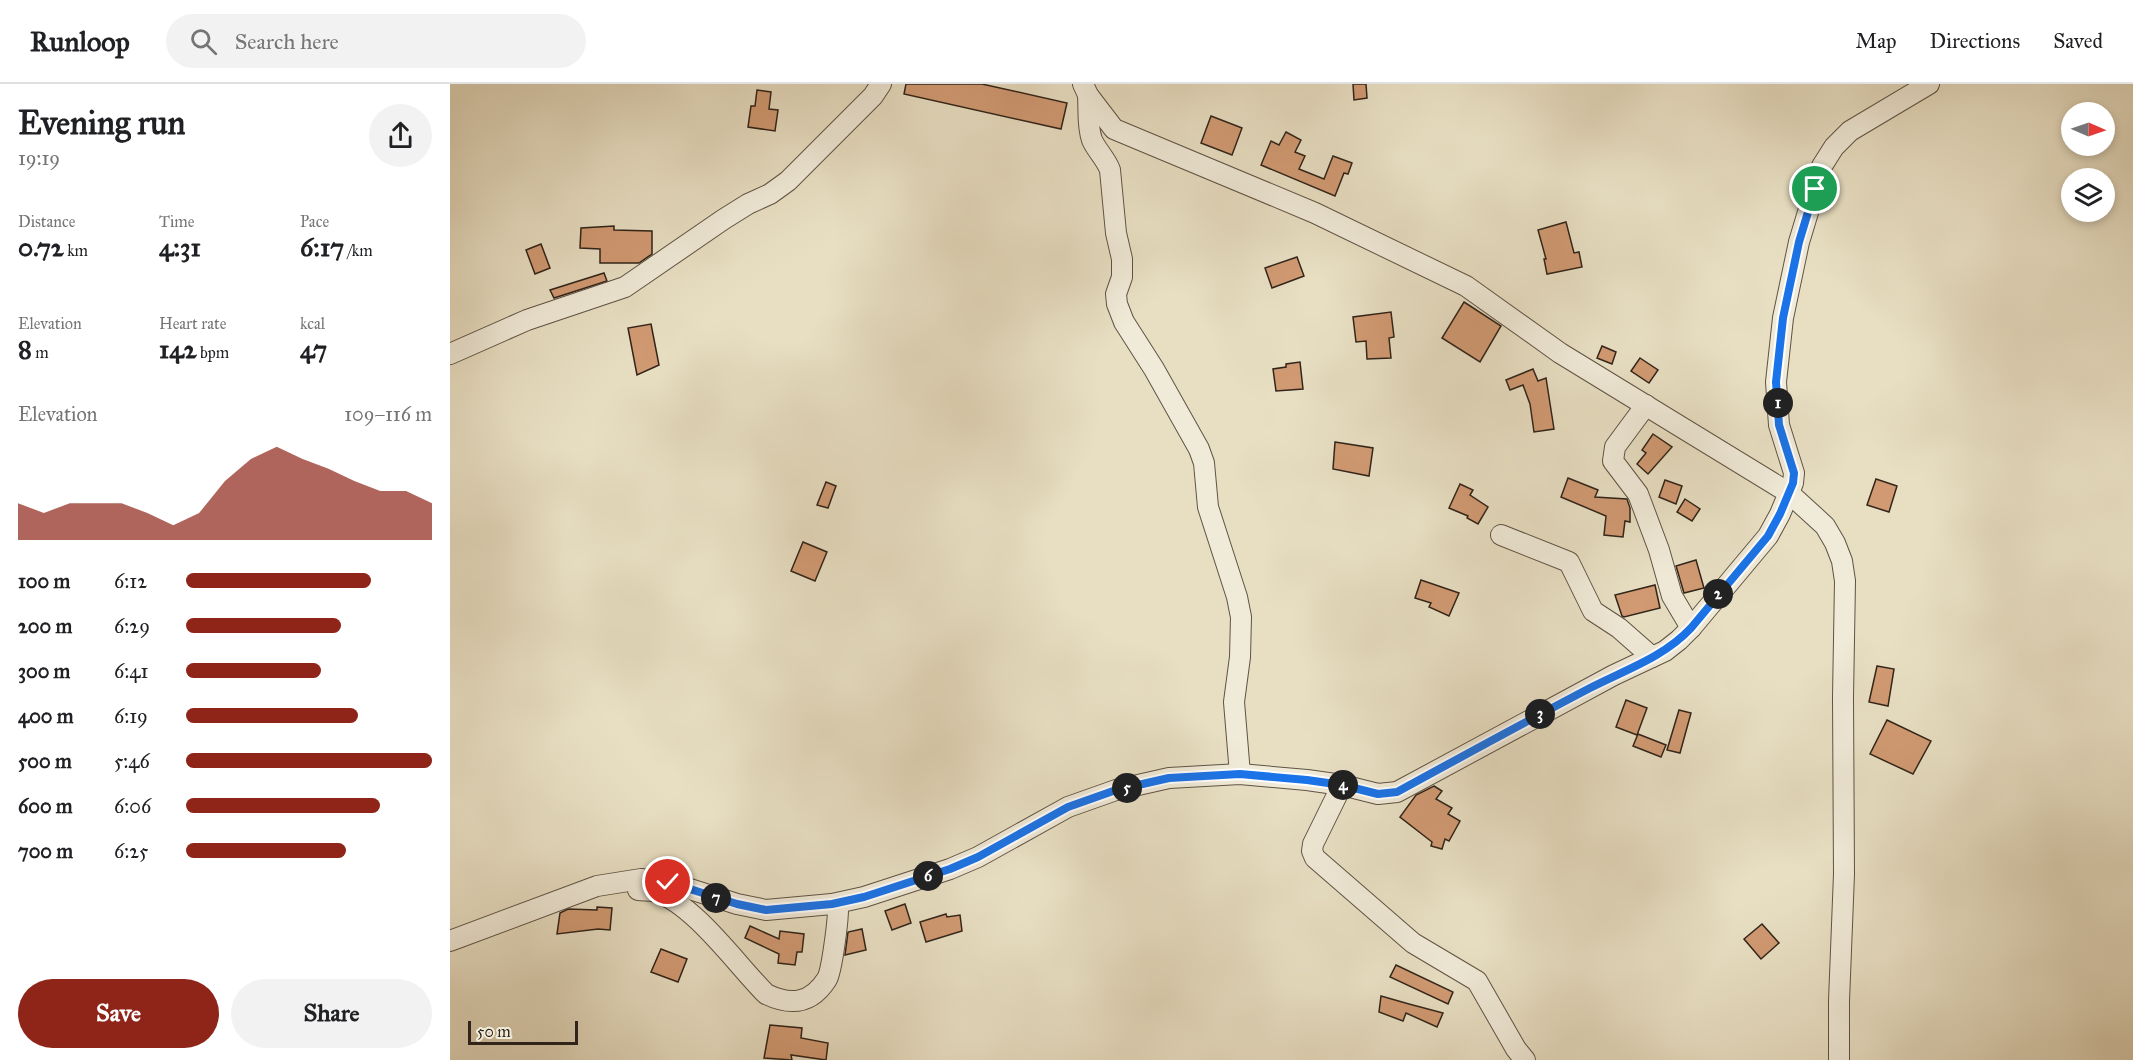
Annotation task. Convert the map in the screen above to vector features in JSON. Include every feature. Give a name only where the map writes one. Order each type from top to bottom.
[{"type":"street","points":[[450,354],[527,320],[625,287],[724,219],[770,194],[788,181],[873,96],[881,84]]},
{"type":"street","points":[[450,940],[597,886],[641,879],[668,882],[737,904],[766,910],[832,904],[864,897],[950,869],[978,857],[1068,807],[1116,790],[1169,778],[1240,774],[1342,785],[1378,794],[1397,792],[1554,707],[1665,651],[1691,628],[1768,536],[1789,493],[1794,473],[1779,425],[1776,382],[1783,318],[1799,242],[1822,166],[1834,147],[1850,131],[1929,84]]},
{"type":"street","points":[[1085,90],[1088,124],[1092,139],[1110,170],[1116,233],[1122,259],[1122,277],[1116,294],[1117,304],[1124,322],[1154,369],[1199,449],[1204,463],[1208,507],[1237,597],[1241,617],[1240,657],[1234,702],[1240,774]]},
{"type":"street","points":[[1085,90],[1114,129]]},
{"type":"street","points":[[1088,124],[1114,129],[1315,213],[1466,286],[1560,353],[1789,493],[1825,526],[1842,561],[1845,580],[1844,874],[1839,1060]]},
{"type":"street","points":[[1646,405],[1615,447],[1613,461],[1638,494],[1659,550],[1672,596],[1691,628]]},
{"type":"street","points":[[1501,535],[1569,561],[1593,611],[1619,628],[1652,657]]},
{"type":"street","points":[[1342,785],[1312,844],[1315,858],[1372,910],[1413,943],[1477,981],[1525,1060]]},
{"type":"street","points":[[597,886],[656,892],[682,905],[766,994],[780,1001],[793,1002],[809,998],[828,978],[838,926],[838,909],[832,904]]},
{"type":"building","points":[[906,84],[982,84],[1067,103],[1061,129],[904,94]]},
{"type":"building","points":[[1353,84],[1366,84],[1367,98],[1354,100]]},
{"type":"building","points":[[757,90],[771,92],[769,109],[778,110],[775,131],[748,127],[751,106],[755,106]]},
{"type":"building","points":[[1211,116],[1242,128],[1232,155],[1201,143]]},
{"type":"building","points":[[1286,132],[1301,140],[1295,152],[1305,156],[1299,169],[1324,179],[1333,156],[1352,163],[1348,174],[1344,173],[1335,196],[1261,165],[1271,141],[1279,145]]},
{"type":"building","points":[[1566,222],[1574,253],[1579,252],[1582,267],[1547,274],[1544,259],[1546,259],[1538,230]]},
{"type":"building","points":[[614,226],[614,230],[652,231],[652,254],[639,263],[600,263],[600,249],[580,248],[581,228]]},
{"type":"building","points":[[541,244],[550,268],[535,274],[526,250]]},
{"type":"building","points":[[1297,257],[1304,276],[1272,288],[1265,268]]},
{"type":"building","points":[[604,273],[607,281],[554,298],[550,290]]},
{"type":"building","points":[[1464,302],[1501,326],[1480,362],[1442,338]]},
{"type":"building","points":[[1391,312],[1394,337],[1389,338],[1391,358],[1367,359],[1366,341],[1356,342],[1353,317]]},
{"type":"building","points":[[651,324],[659,365],[637,375],[628,328]]},
{"type":"building","points":[[1602,346],[1616,352],[1612,364],[1597,358]]},
{"type":"building","points":[[1640,358],[1658,370],[1649,383],[1631,371]]},
{"type":"building","points":[[1300,362],[1303,389],[1276,391],[1273,369]]},
{"type":"building","points":[[1533,369],[1538,381],[1546,378],[1554,429],[1534,432],[1530,404],[1523,385],[1510,390],[1506,380]]},
{"type":"building","points":[[1653,434],[1672,447],[1648,474],[1637,464],[1646,453],[1642,450]]},
{"type":"building","points":[[1335,442],[1373,448],[1369,476],[1333,469]]},
{"type":"building","points":[[1568,478],[1598,490],[1595,497],[1627,499],[1630,508],[1630,522],[1625,521],[1623,537],[1604,535],[1606,516],[1561,497]]},
{"type":"building","points":[[1876,479],[1897,486],[1889,512],[1867,505]]},
{"type":"building","points":[[1665,480],[1682,486],[1676,504],[1659,497]]},
{"type":"building","points":[[826,482],[836,486],[828,508],[817,505]]},
{"type":"building","points":[[1460,484],[1473,490],[1470,495],[1488,507],[1478,524],[1467,518],[1468,516],[1449,508]]},
{"type":"building","points":[[1685,499],[1700,509],[1692,521],[1677,512]]},
{"type":"building","points":[[803,542],[827,552],[815,581],[791,571]]},
{"type":"building","points":[[1696,560],[1704,588],[1684,593],[1676,566]]},
{"type":"building","points":[[1421,580],[1459,593],[1449,616],[1429,607],[1431,603],[1415,598]]},
{"type":"building","points":[[1655,585],[1660,608],[1622,616],[1615,595]]},
{"type":"building","points":[[1877,666],[1894,669],[1888,706],[1869,702]]},
{"type":"building","points":[[1626,700],[1647,708],[1637,735],[1616,727]]},
{"type":"building","points":[[1679,710],[1691,713],[1680,753],[1667,750]]},
{"type":"building","points":[[1887,720],[1931,741],[1913,774],[1870,754]]},
{"type":"building","points":[[1638,734],[1666,745],[1661,757],[1633,746]]},
{"type":"building","points":[[1434,786],[1442,791],[1436,799],[1452,808],[1448,814],[1460,821],[1449,841],[1445,839],[1442,849],[1431,846],[1432,842],[1400,817],[1416,795]]},
{"type":"building","points":[[905,904],[911,923],[892,930],[885,911]]},
{"type":"building","points":[[597,907],[612,908],[610,930],[598,929],[557,934],[560,913],[568,909],[597,910]]},
{"type":"building","points":[[946,914],[947,917],[960,915],[962,931],[926,942],[920,922]]},
{"type":"building","points":[[1762,924],[1779,943],[1761,959],[1744,939]]},
{"type":"building","points":[[750,926],[779,939],[780,931],[804,934],[802,952],[797,952],[795,965],[778,963],[779,954],[745,938]]},
{"type":"building","points":[[862,929],[866,950],[845,955],[848,932]]},
{"type":"building","points":[[661,949],[687,959],[678,982],[651,972]]},
{"type":"building","points":[[1396,965],[1453,992],[1448,1004],[1390,977]]},
{"type":"building","points":[[1381,996],[1443,1013],[1437,1027],[1406,1013],[1403,1021],[1379,1012]]},
{"type":"building","points":[[770,1025],[802,1028],[801,1038],[828,1043],[826,1060],[791,1055],[792,1060],[764,1058]]},
{"type":"route","points":[[668,882],[737,904],[766,910],[832,904],[864,897],[950,869],[978,857],[1068,807],[1116,790],[1169,778],[1240,774],[1342,785],[1378,794],[1397,792],[1614,675],[1665,651],[1691,628],[1768,536],[1793,483],[1794,473],[1779,425],[1776,382],[1783,318],[1799,242],[1815,189]]}]
